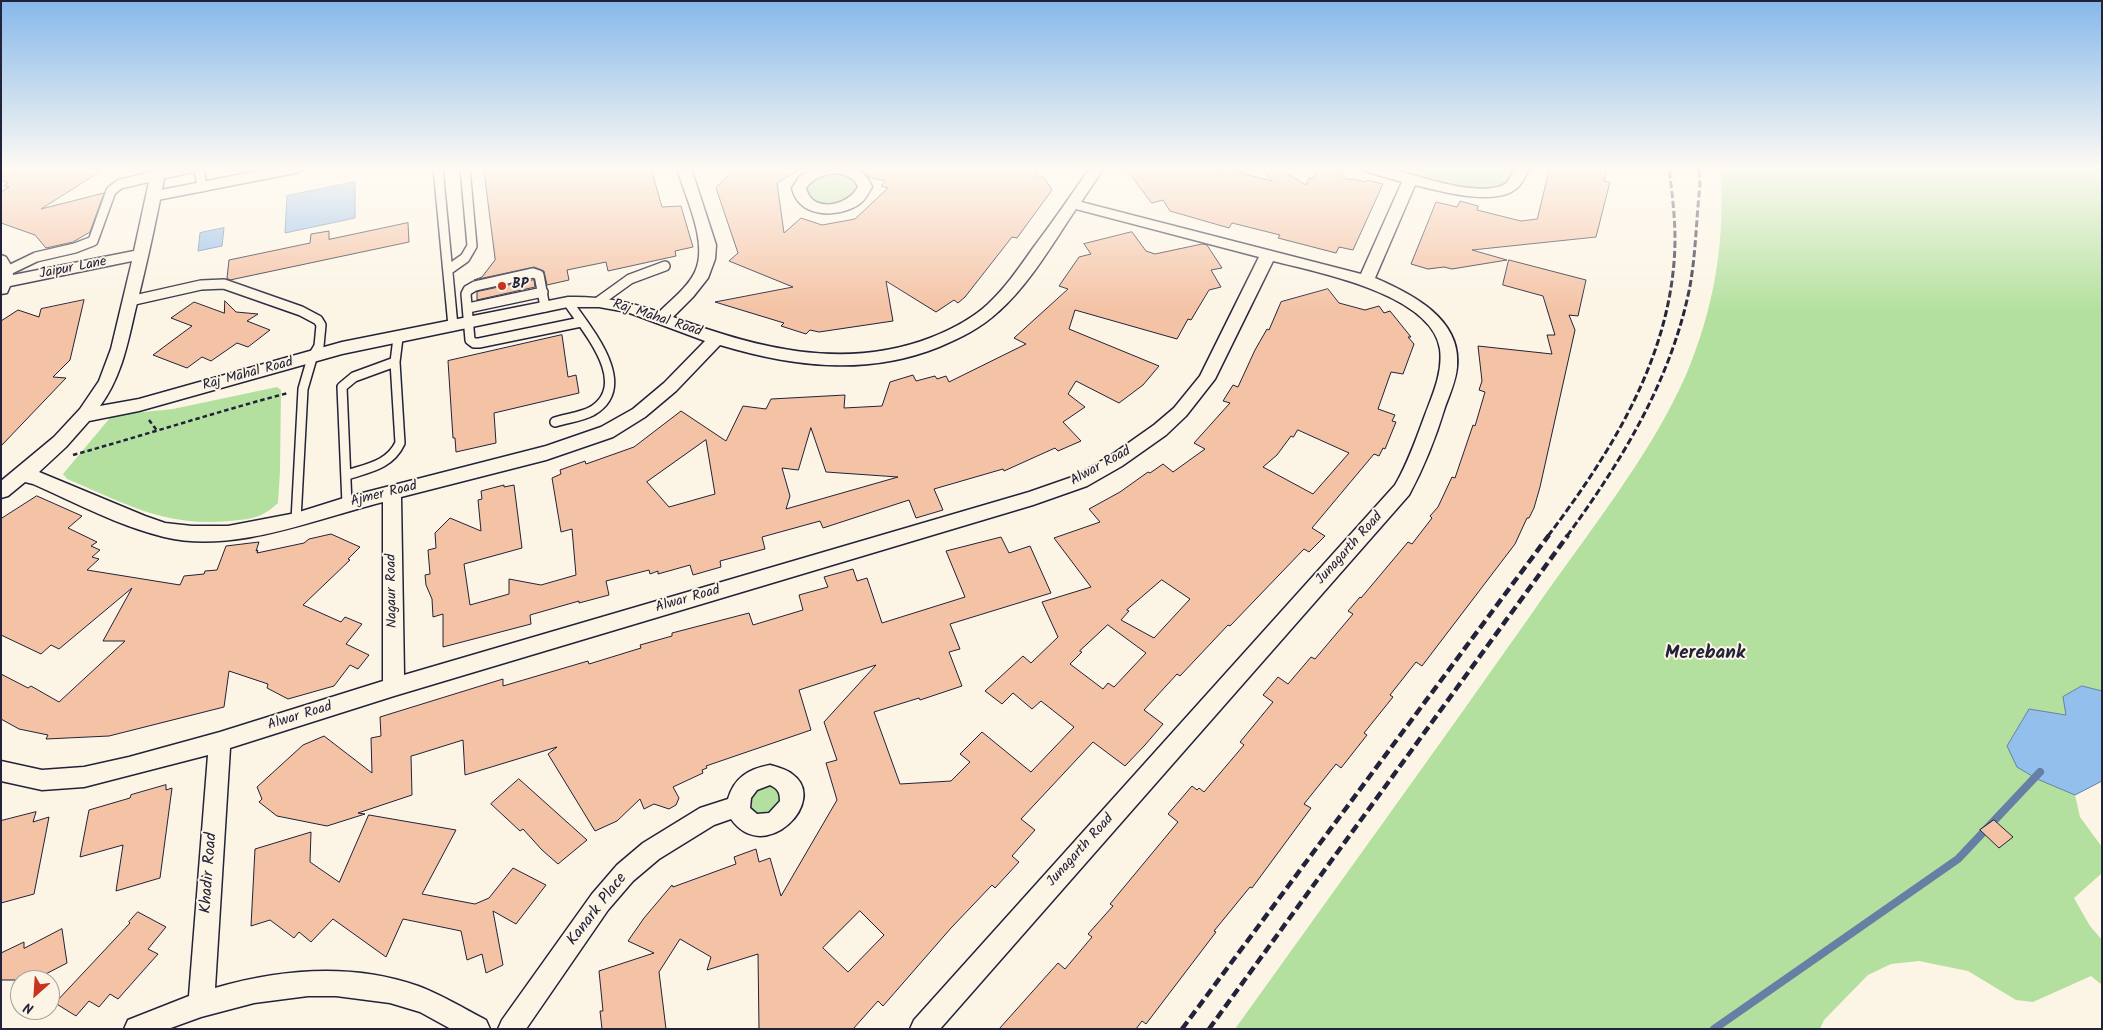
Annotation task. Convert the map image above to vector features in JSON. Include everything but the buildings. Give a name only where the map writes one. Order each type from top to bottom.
[{"type":"street","points":[[1,491],[52,450],[84,416],[107,381],[117,354],[149,216]]},
{"type":"street","points":[[662,318],[687,293],[702,274],[708,259],[708,245],[699,216]]},
{"type":"street","name":"Raj Mahal Road","points":[[84,416],[138,405],[312,358],[342,348],[453,326],[469,315],[544,300],[598,302],[619,305],[662,318],[716,339],[765,352],[821,360],[878,357],[905,351],[944,338],[972,324],[1009,292],[1064,216]]},
{"type":"street","name":"Junagarth Road","points":[[922,1029],[1388,506],[1416,466],[1449,364],[1446,341],[1430,317],[1400,297],[1366,280],[1119,216]]},
{"type":"street","points":[[1366,280],[1394,216]]},
{"type":"street","name":"Jaipur Lane","points":[[3,276],[140,255]]},
{"type":"street","name":"Alwar Road","points":[[1,771],[42,780],[84,777],[129,767],[220,742],[394,687],[1033,498],[1081,480],[1140,445],[1180,412],[1207,379],[1268,255]]},
{"type":"street","name":"Ajmer Road","points":[[23,475],[37,478],[139,522],[165,530],[192,533],[228,533],[296,520],[347,504],[546,453],[607,432],[639,413],[670,387],[716,339]]},
{"type":"street","name":"Nagaur Road","points":[[392,494],[394,687]]},
{"type":"street","name":"Khadir Road","points":[[201,1004],[220,742]]},
{"type":"street","name":"Kanark Place","points":[[512,1029],[600,902],[625,873],[651,851],[708,816],[737,807]]},
{"type":"street","points":[[137,1029],[201,1004],[260,989],[318,983],[372,986],[417,998],[477,1029]]},
{"type":"lane","points":[[3,276],[36,256],[75,248],[93,241],[102,216]]},
{"type":"lane","points":[[443,216],[453,326]]},
{"type":"lane","points":[[448,270],[464,260],[472,246],[469,216]]},
{"type":"lane","points":[[598,302],[630,278],[665,266]]},
{"type":"lane","points":[[544,300],[542,280],[539,275],[533,273],[475,286],[468,290],[466,294],[470,340],[479,344],[581,322]]},
{"type":"lane","points":[[130,301],[202,285],[224,284],[300,311],[318,320],[322,334],[319,346],[312,358],[303,389],[296,520]]},
{"type":"lane","points":[[555,422],[592,411],[608,397],[612,386],[610,371],[602,354],[568,302]]},
{"type":"lane","points":[[347,475],[390,459],[397,451],[400,443],[395,362],[398,338]]},
{"type":"lane","points":[[347,504],[342,387],[354,377],[395,362]]},
{"type":"path","points":[[52,450],[76,455],[158,432],[215,412],[303,389]]},
{"type":"green space","points":[[1721,216],[2102,216],[2102,691],[2082,686],[2066,715],[2029,709],[2007,746],[2037,779],[2075,795],[2080,817],[2102,847],[2102,873],[2074,898],[2090,926],[2102,940],[2102,985],[2091,976],[2033,1002],[2016,1000],[1968,971],[1919,961],[1891,964],[1868,975],[1824,1020],[1820,1029],[1235,1029],[1636,466],[1671,406],[1696,350],[1711,299],[1716,274]]},
{"type":"green space","points":[[277,387],[281,390],[278,503],[261,515],[243,520],[205,522],[164,517],[108,497],[67,479],[63,474],[114,415],[173,409]]},
{"type":"green space","points":[[766,783],[777,785],[783,800],[772,814],[759,816],[750,810],[750,793]]},
{"type":"water","points":[[286,216],[355,216],[355,218],[285,233]]},
{"type":"water","points":[[224,228],[222,246],[198,251],[200,233]]},
{"type":"water","points":[[2082,686],[2102,691],[2102,781],[2075,795],[2037,779],[2017,767],[2007,746],[2029,709],[2066,715],[2063,697]]},
{"type":"waterway","points":[[1714,1029],[1958,859],[2040,772]]},
{"type":"railway","points":[[1548,536],[1595,469],[1616,434],[1636,398],[1652,360],[1664,321],[1672,281],[1675,240],[1674,216]]},
{"type":"railway","points":[[1567,536],[1624,450],[1641,420],[1670,357],[1681,325],[1689,291],[1698,216]]},
{"type":"railway","points":[[1182,1029],[1549,535]]},
{"type":"railway","points":[[1209,1029],[1568,535]]},
{"type":"place","name":"BP","points":[[502,286]]},
{"type":"district","name":"Merebank","points":[[1705,655]]}]
